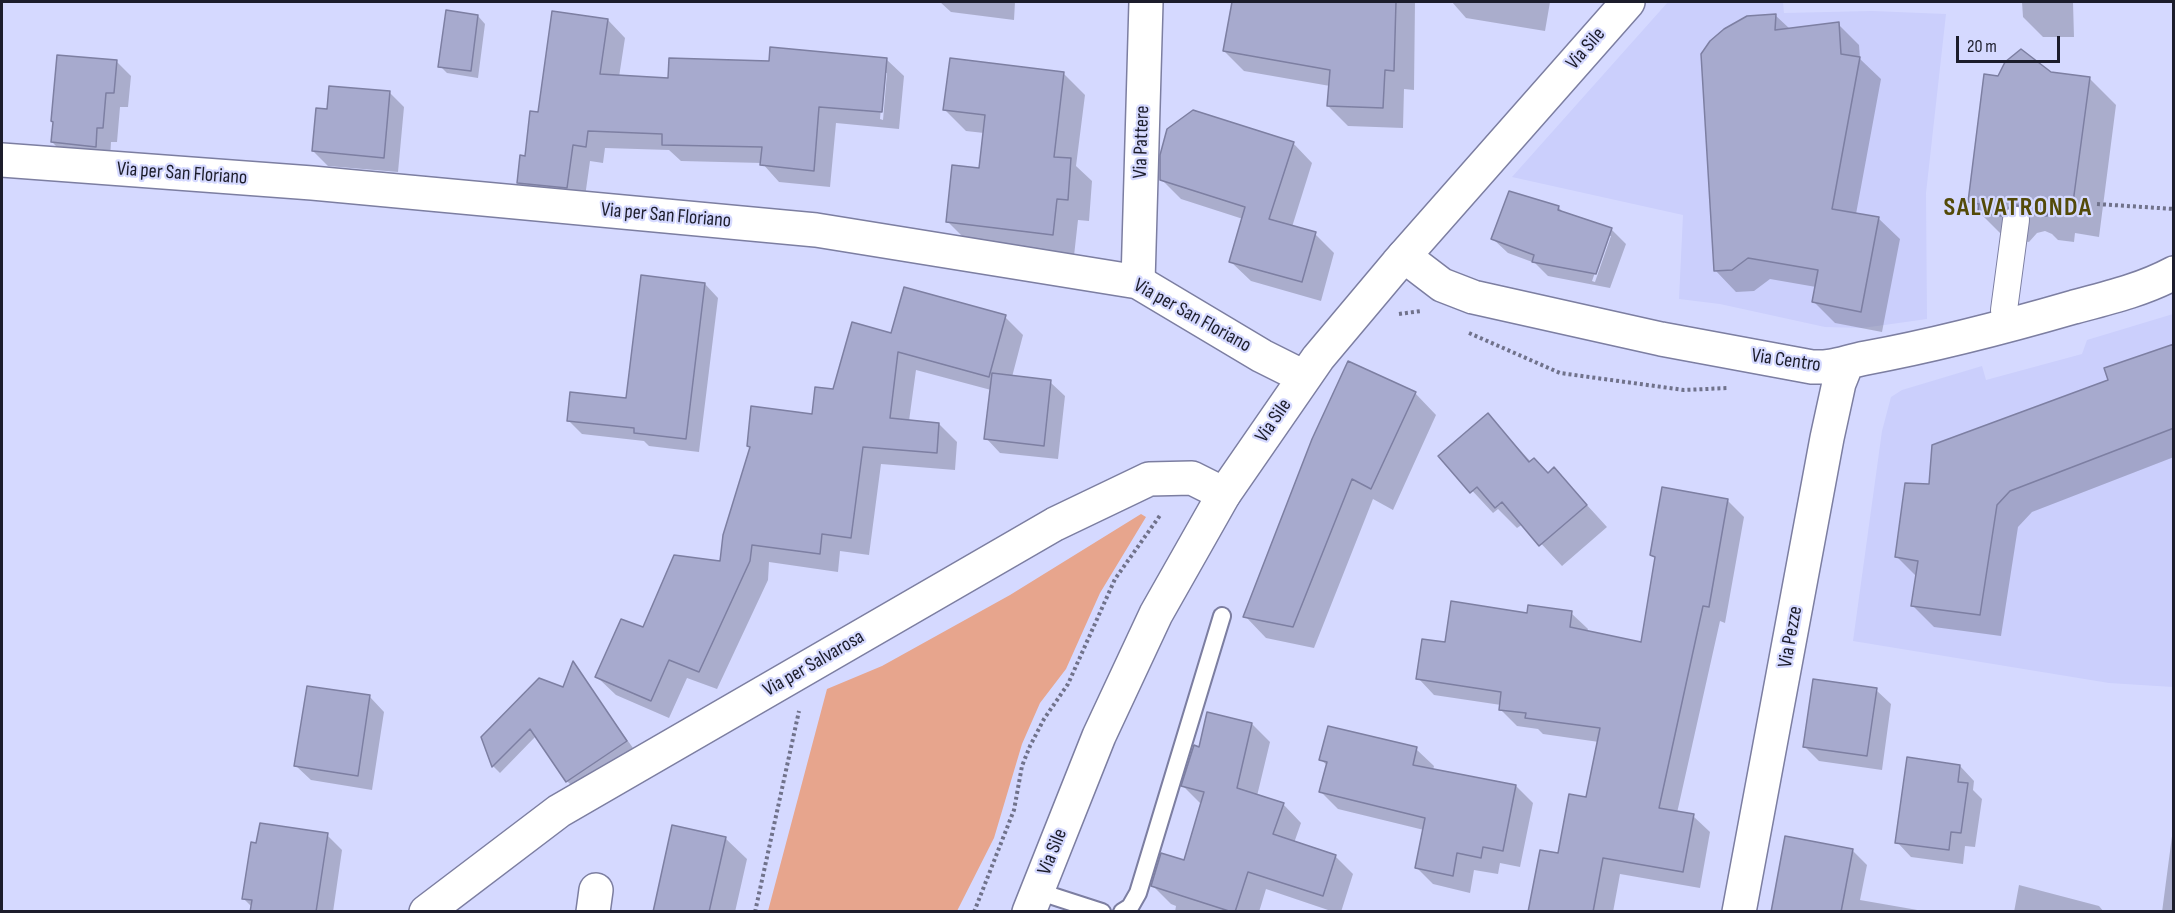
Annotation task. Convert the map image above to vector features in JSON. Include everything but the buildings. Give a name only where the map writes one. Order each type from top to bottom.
[{"type":"street","name":"Via Pattere","points":[[1138,282],[1146,2]]},
{"type":"street","name":"Via Sile","points":[[1033,901],[1099,736],[1156,614],[1224,494],[1304,377],[1404,256],[1628,2]]},
{"type":"street","name":"Via per San Floriano","points":[[2,160],[312,183],[816,230],[1138,282],[1262,356],[1304,377]]},
{"type":"street","points":[[2004,310],[2016,220]]},
{"type":"street","name":"Via Centro","points":[[1404,256],[1442,285],[1473,297],[1661,339],[1812,367],[1836,367],[2009,326],[2145,286],[2174,273]]},
{"type":"street","name":"Via Pezze","points":[[1739,912],[1827,438],[1839,383],[1847,363]]},
{"type":"street","name":"Via per Salvarosa","points":[[426,912],[559,811],[1055,524],[1149,479],[1192,478],[1224,494]]},
{"type":"lane","points":[[1122,912],[1130,907],[1138,893],[1222,616]]},
{"type":"lane","points":[[1033,901],[1102,912]]},
{"type":"path","points":[[2097,204],[2174,209]]},
{"type":"path","points":[[1392,315],[1426,311]]},
{"type":"path","points":[[1464,331],[1560,373],[1684,390],[1731,388]]},
{"type":"path","points":[[974,912],[1014,810],[1022,766],[1030,746],[1044,718],[1068,684],[1115,579],[1167,507]]},
{"type":"path","points":[[755,912],[809,667]]},
{"type":"shaded area","points":[[1668,2],[1783,2],[1784,13],[1872,11],[1946,14],[1926,193],[1927,319],[1863,328],[1825,327],[1720,304],[1679,299],[1683,215],[1512,177]]},
{"type":"shaded area","points":[[2173,314],[2173,687],[2109,683],[1853,641],[1882,431],[1891,397],[1902,390],[1982,366],[1986,380],[2082,354],[2087,340]]},
{"type":"shaded area","points":[[1141,514],[1146,517],[1100,593],[1066,669],[1040,703],[1022,744],[994,838],[957,911],[768,911],[827,689],[882,666],[1010,595]]},
{"type":"district","name":"SALVATRONDA","points":[[2018,208]]}]
